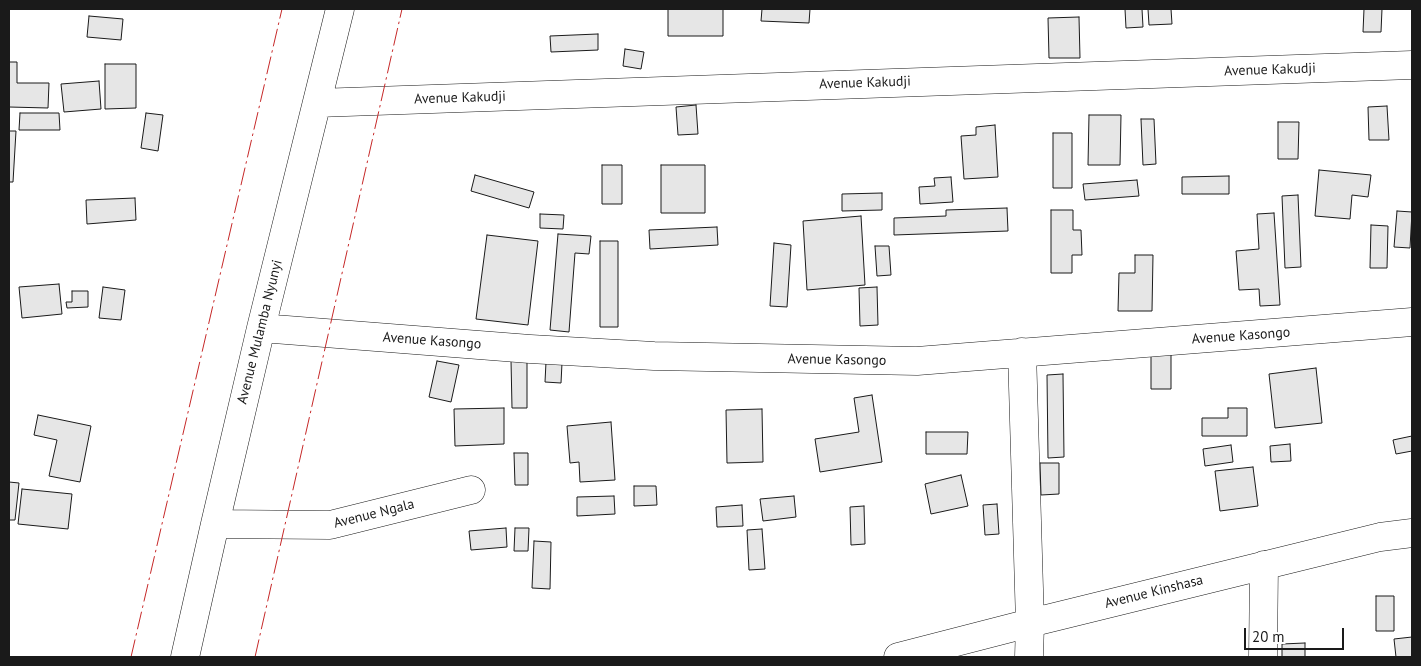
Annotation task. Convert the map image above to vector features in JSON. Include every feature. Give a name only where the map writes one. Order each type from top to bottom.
[{"type":"street","name":"Avenue Mulamba Nyunyi","points":[[185,657],[261,328],[340,9]]},
{"type":"street","name":"Avenue Kakudji","points":[[318,103],[1412,65]]},
{"type":"street","name":"Avenue Kasongo","points":[[261,328],[530,349],[654,356],[917,361],[1412,322]]},
{"type":"street","points":[[1022,352],[1030,622],[1029,657]]},
{"type":"street","name":"Avenue Ngala","points":[[215,524],[330,525],[471,490]]},
{"type":"street","name":"Avenue Kinshasa","points":[[898,657],[1030,622],[1380,537],[1412,534]]},
{"type":"street","points":[[1263,657],[1264,565]]},
{"type":"building","points":[[668,9],[723,9],[723,36],[668,36]]},
{"type":"building","points":[[762,9],[810,9],[809,23],[761,21]]},
{"type":"building","points":[[1125,9],[1142,9],[1143,27],[1126,28]]},
{"type":"building","points":[[1148,9],[1171,9],[1172,24],[1149,25]]},
{"type":"building","points":[[1364,9],[1382,9],[1381,32],[1363,32]]},
{"type":"building","points":[[89,16],[123,19],[121,40],[87,37]]},
{"type":"building","points":[[1079,17],[1080,58],[1049,58],[1048,18]]},
{"type":"building","points":[[598,34],[598,50],[551,52],[550,36]]},
{"type":"building","points":[[625,49],[644,52],[641,69],[623,66]]},
{"type":"building","points":[[9,62],[17,62],[17,83],[49,83],[48,108],[9,107]]},
{"type":"building","points":[[105,64],[136,64],[136,108],[105,109]]},
{"type":"building","points":[[99,81],[101,109],[64,112],[61,84]]},
{"type":"building","points":[[696,105],[698,134],[678,135],[676,107]]},
{"type":"building","points":[[1387,106],[1389,140],[1369,140],[1368,107]]},
{"type":"building","points":[[20,113],[59,113],[60,130],[19,130]]},
{"type":"building","points":[[146,113],[163,115],[158,151],[141,148]]},
{"type":"building","points":[[1089,115],[1121,115],[1120,165],[1088,165]]},
{"type":"building","points":[[1141,119],[1154,119],[1156,164],[1143,165]]},
{"type":"building","points":[[1278,122],[1299,122],[1298,159],[1278,159]]},
{"type":"building","points":[[995,125],[998,177],[964,179],[961,136],[976,135],[976,127]]},
{"type":"building","points":[[9,131],[16,131],[13,182],[9,182]]},
{"type":"building","points":[[1053,133],[1072,133],[1072,188],[1053,188]]},
{"type":"building","points":[[602,165],[622,165],[622,204],[602,204]]},
{"type":"building","points":[[661,165],[705,165],[705,213],[661,213]]},
{"type":"building","points":[[1319,170],[1371,175],[1368,197],[1352,195],[1350,219],[1315,216]]},
{"type":"building","points":[[475,175],[534,192],[529,208],[471,191]]},
{"type":"building","points":[[1229,176],[1229,194],[1182,194],[1182,177]]},
{"type":"building","points":[[951,177],[953,202],[920,204],[919,187],[935,186],[934,178]]},
{"type":"building","points":[[1137,180],[1139,196],[1085,200],[1083,184]]},
{"type":"building","points":[[882,193],[882,210],[842,211],[842,194]]},
{"type":"building","points":[[1298,195],[1301,267],[1285,268],[1282,196]]},
{"type":"building","points":[[135,198],[136,220],[87,224],[86,200]]},
{"type":"building","points":[[1007,208],[1008,231],[894,235],[894,218],[946,216],[946,210]]},
{"type":"building","points":[[1051,210],[1073,210],[1073,230],[1081,230],[1082,255],[1072,255],[1072,273],[1051,273]]},
{"type":"building","points":[[1397,211],[1412,212],[1410,248],[1394,247]]},
{"type":"building","points":[[1274,213],[1280,305],[1260,306],[1259,289],[1239,290],[1236,251],[1259,249],[1257,214]]},
{"type":"building","points":[[540,214],[564,215],[563,229],[540,228]]},
{"type":"building","points":[[861,216],[865,285],[807,290],[803,221]]},
{"type":"building","points":[[1371,225],[1388,226],[1387,268],[1370,268]]},
{"type":"building","points":[[717,227],[718,245],[650,249],[649,230]]},
{"type":"building","points":[[558,234],[591,236],[589,254],[575,253],[569,332],[550,330]]},
{"type":"building","points":[[487,235],[538,241],[528,325],[476,319]]},
{"type":"building","points":[[600,241],[618,241],[618,327],[600,327]]},
{"type":"building","points":[[774,243],[791,245],[787,307],[770,306]]},
{"type":"building","points":[[875,246],[889,246],[891,275],[877,276]]},
{"type":"building","points":[[1135,255],[1153,255],[1152,311],[1118,311],[1119,273],[1135,273]]},
{"type":"building","points":[[59,284],[62,314],[22,318],[19,287]]},
{"type":"building","points":[[103,287],[125,290],[121,320],[99,318]]},
{"type":"building","points":[[877,287],[878,325],[860,326],[859,288]]},
{"type":"building","points":[[72,291],[88,291],[88,307],[67,308],[66,302],[72,302]]},
{"type":"building","points":[[1151,351],[1171,351],[1171,389],[1151,389]]},
{"type":"building","points":[[511,360],[527,360],[527,408],[512,408]]},
{"type":"building","points":[[437,361],[459,365],[451,402],[429,397]]},
{"type":"building","points":[[546,362],[562,363],[561,383],[545,382]]},
{"type":"building","points":[[1316,368],[1322,423],[1275,428],[1269,374]]},
{"type":"building","points":[[1063,374],[1064,457],[1048,458],[1047,375]]},
{"type":"building","points":[[872,395],[882,462],[820,472],[815,439],[859,432],[854,398]]},
{"type":"building","points":[[504,408],[504,444],[455,446],[454,409]]},
{"type":"building","points":[[1228,408],[1247,408],[1247,436],[1202,436],[1202,418],[1228,418]]},
{"type":"building","points":[[762,409],[763,462],[727,463],[726,410]]},
{"type":"building","points":[[38,415],[91,426],[80,482],[49,476],[57,440],[34,435]]},
{"type":"building","points":[[611,422],[615,480],[580,482],[579,462],[570,463],[567,426]]},
{"type":"building","points":[[926,432],[968,432],[967,454],[926,454]]},
{"type":"building","points":[[1412,436],[1412,451],[1396,454],[1393,440]]},
{"type":"building","points":[[1290,444],[1291,461],[1271,462],[1270,446]]},
{"type":"building","points":[[1231,445],[1233,462],[1205,466],[1203,449]]},
{"type":"building","points":[[514,453],[528,453],[528,485],[515,485]]},
{"type":"building","points":[[1040,463],[1059,463],[1059,494],[1041,495]]},
{"type":"building","points":[[1253,467],[1258,506],[1220,511],[1215,471]]},
{"type":"building","points":[[961,475],[968,506],[931,514],[925,484]]},
{"type":"building","points":[[9,482],[19,483],[15,520],[9,520]]},
{"type":"building","points":[[634,486],[656,486],[657,505],[634,506]]},
{"type":"building","points":[[22,489],[72,494],[68,529],[18,524]]},
{"type":"building","points":[[614,496],[615,514],[577,516],[577,497]]},
{"type":"building","points":[[794,496],[796,517],[763,521],[760,499]]},
{"type":"building","points":[[997,504],[999,534],[985,535],[983,505]]},
{"type":"building","points":[[742,505],[743,526],[717,527],[716,507]]},
{"type":"building","points":[[864,506],[865,544],[851,545],[850,507]]},
{"type":"building","points":[[506,528],[507,547],[471,550],[469,531]]},
{"type":"building","points":[[515,528],[529,528],[528,551],[514,551]]},
{"type":"building","points":[[762,529],[765,569],[749,570],[747,530]]},
{"type":"building","points":[[534,541],[551,542],[550,589],[532,588]]},
{"type":"building","points":[[1376,596],[1394,596],[1394,631],[1376,631]]},
{"type":"building","points":[[1412,637],[1412,657],[1396,657],[1394,639]]},
{"type":"building","points":[[1305,643],[1305,657],[1282,657],[1282,644]]},
{"type":"power","points":[[131,657],[282,9]]},
{"type":"power","points":[[255,657],[402,9]]}]
